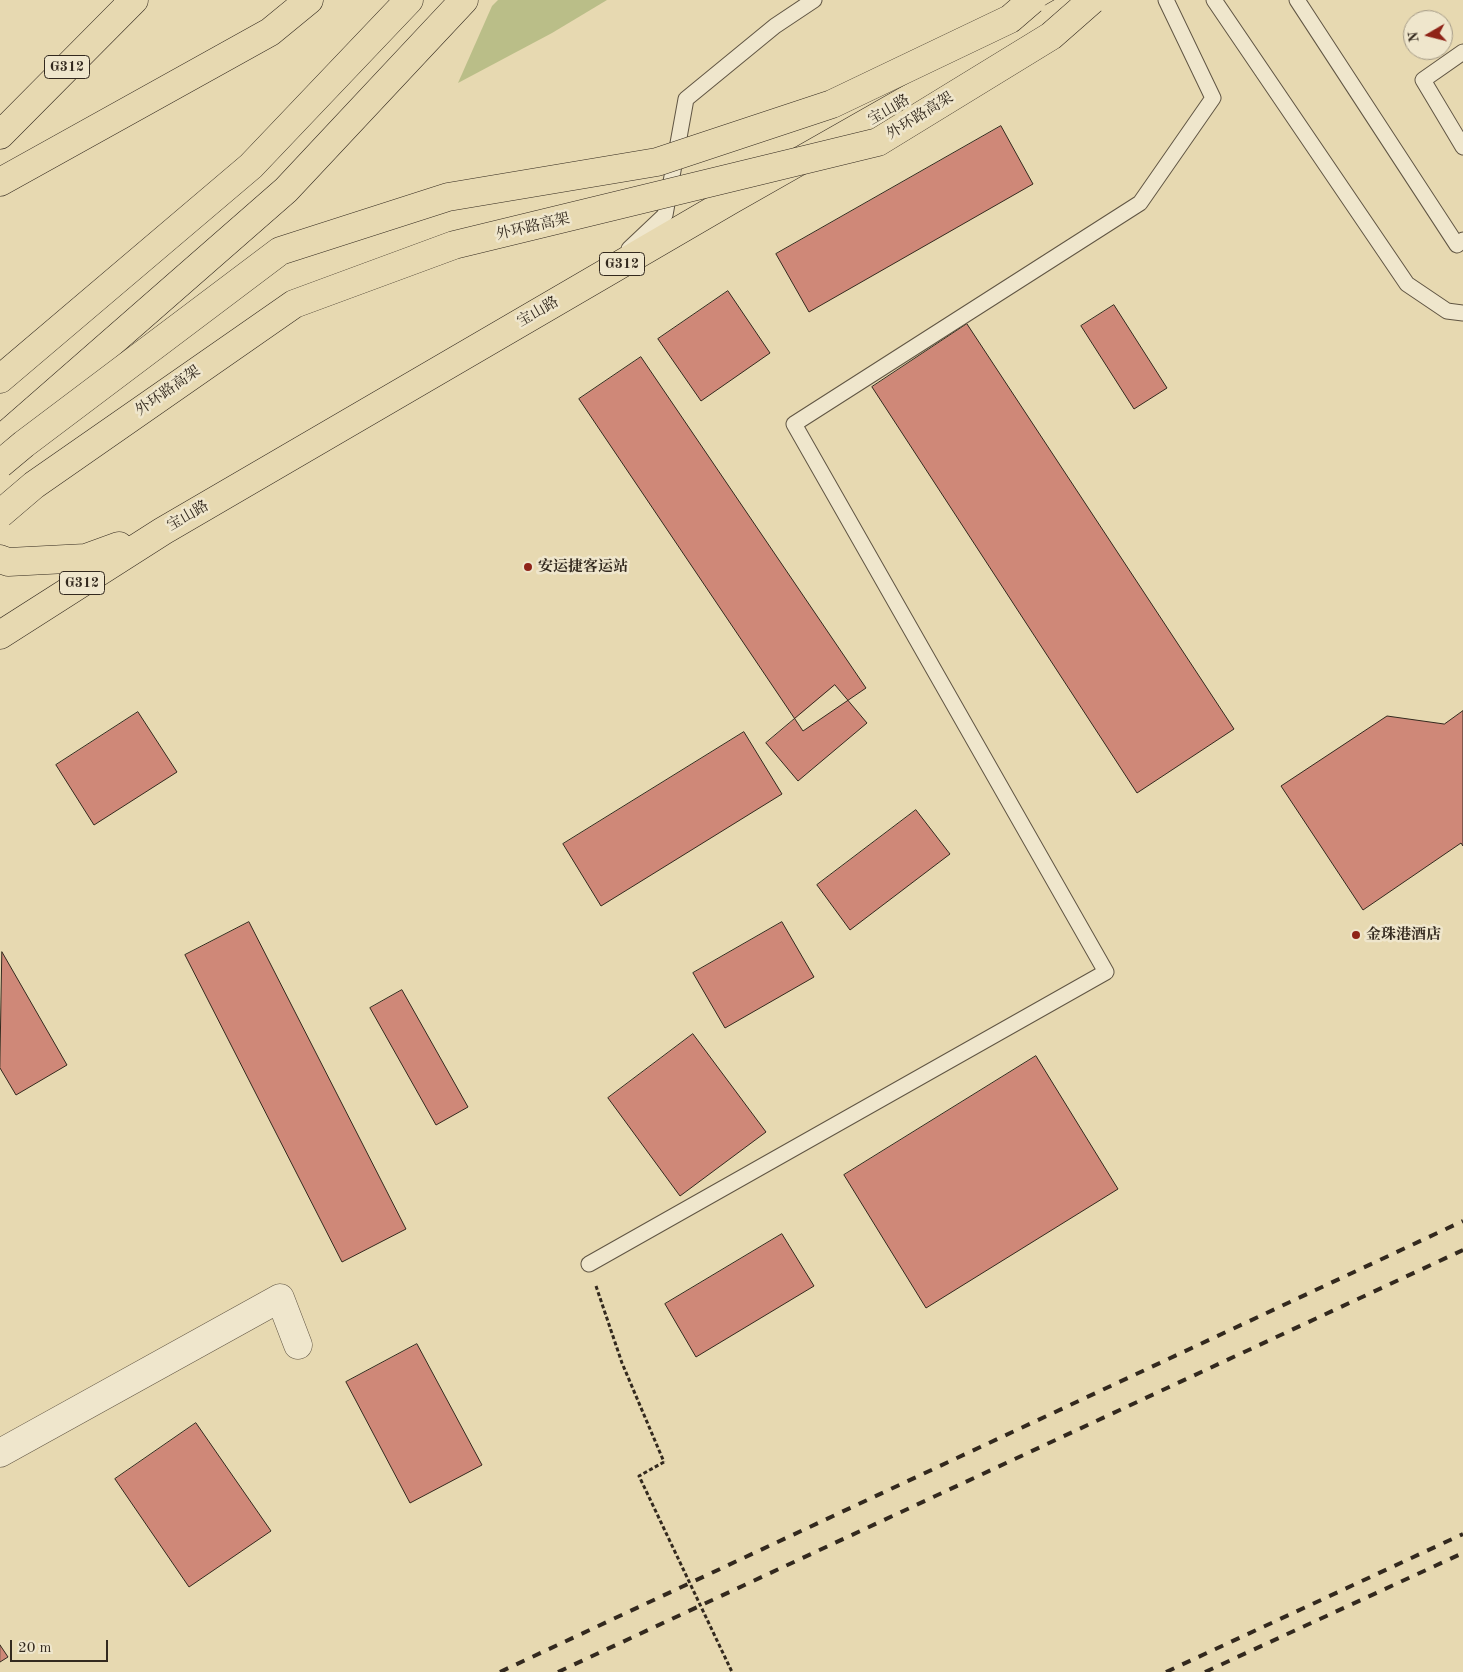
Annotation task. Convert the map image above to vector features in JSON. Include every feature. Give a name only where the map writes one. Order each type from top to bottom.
[{"type":"main road","name":"G312","points":[[0,135],[134,0]]},
{"type":"main road","points":[[0,182],[270,32],[309,0]]},
{"type":"main road","points":[[0,379],[251,166],[409,0]]},
{"type":"main road","points":[[0,440],[286,190],[464,0]]},
{"type":"main road","points":[[0,464],[280,251],[448,197],[657,162],[823,107],[1010,20],[1032,0]]},
{"type":"main road","name":"宝山路","points":[[0,635],[163,531],[598,277],[1083,0]]},
{"type":"main road","name":"外环路高架","points":[[0,514],[34,485],[294,304],[454,246],[878,142],[1051,36],[1092,0]]},
{"type":"main road","points":[[4,561],[86,558],[163,531]]},
{"type":"street","points":[[0,1453],[280,1298],[298,1345]]},
{"type":"lane","points":[[598,277],[665,215],[686,99],[775,26],[814,0]]},
{"type":"lane","points":[[589,1264],[1106,972],[794,424],[1140,203],[1213,98],[1166,0]]},
{"type":"lane","points":[[1214,0],[1407,284],[1447,311],[1463,313]]},
{"type":"lane","points":[[1297,0],[1456,245],[1463,240]]},
{"type":"lane","points":[[1463,52],[1422,80],[1463,147]]},
{"type":"path","points":[[589,1264],[622,1364],[664,1462],[639,1476],[732,1672]]},
{"type":"green space","points":[[498,0],[607,0],[552,33],[458,83],[492,6]]},
{"type":"building","points":[[1001,126],[1033,184],[809,312],[776,254]]},
{"type":"building","points":[[728,291],[770,353],[701,401],[658,339]]},
{"type":"building","points":[[1114,305],[1167,388],[1134,409],[1081,326]]},
{"type":"building","points":[[967,324],[1234,729],[1137,793],[872,387]]},
{"type":"building","points":[[641,357],[866,688],[803,731],[579,399]]},
{"type":"building","points":[[835,685],[867,723],[798,781],[766,743]]},
{"type":"building","points":[[1463,711],[1463,846],[1461,843],[1363,910],[1281,786],[1387,716],[1444,724]]},
{"type":"building","points":[[138,712],[177,772],[94,825],[56,765]]},
{"type":"building","points":[[744,732],[782,794],[601,906],[563,844]]},
{"type":"building","points":[[916,810],[950,854],[850,930],[817,885]]},
{"type":"building","points":[[249,922],[406,1229],[342,1262],[185,955]]},
{"type":"building","points":[[782,922],[814,977],[725,1028],[693,973]]},
{"type":"building","points":[[2,952],[67,1065],[16,1095],[0,1068]]},
{"type":"building","points":[[402,990],[468,1107],[436,1125],[370,1008]]},
{"type":"building","points":[[693,1034],[766,1132],[680,1196],[608,1098]]},
{"type":"building","points":[[1036,1056],[1118,1189],[926,1308],[844,1175]]},
{"type":"building","points":[[782,1234],[814,1286],[696,1357],[665,1304]]},
{"type":"building","points":[[417,1344],[482,1465],[410,1503],[346,1382]]},
{"type":"building","points":[[196,1423],[271,1531],[189,1587],[115,1479]]},
{"type":"building","points":[[0,1645],[8,1657],[0,1662]]},
{"type":"railway","points":[[500,1672],[1463,1221]]},
{"type":"railway","points":[[558,1672],[1463,1250]]},
{"type":"railway","points":[[1166,1672],[1463,1534]]},
{"type":"railway","points":[[1205,1672],[1463,1553]]},
{"type":"place","name":"安运捷客运站","points":[[528,567]]},
{"type":"place","name":"金珠港酒店","points":[[1356,935]]}]
